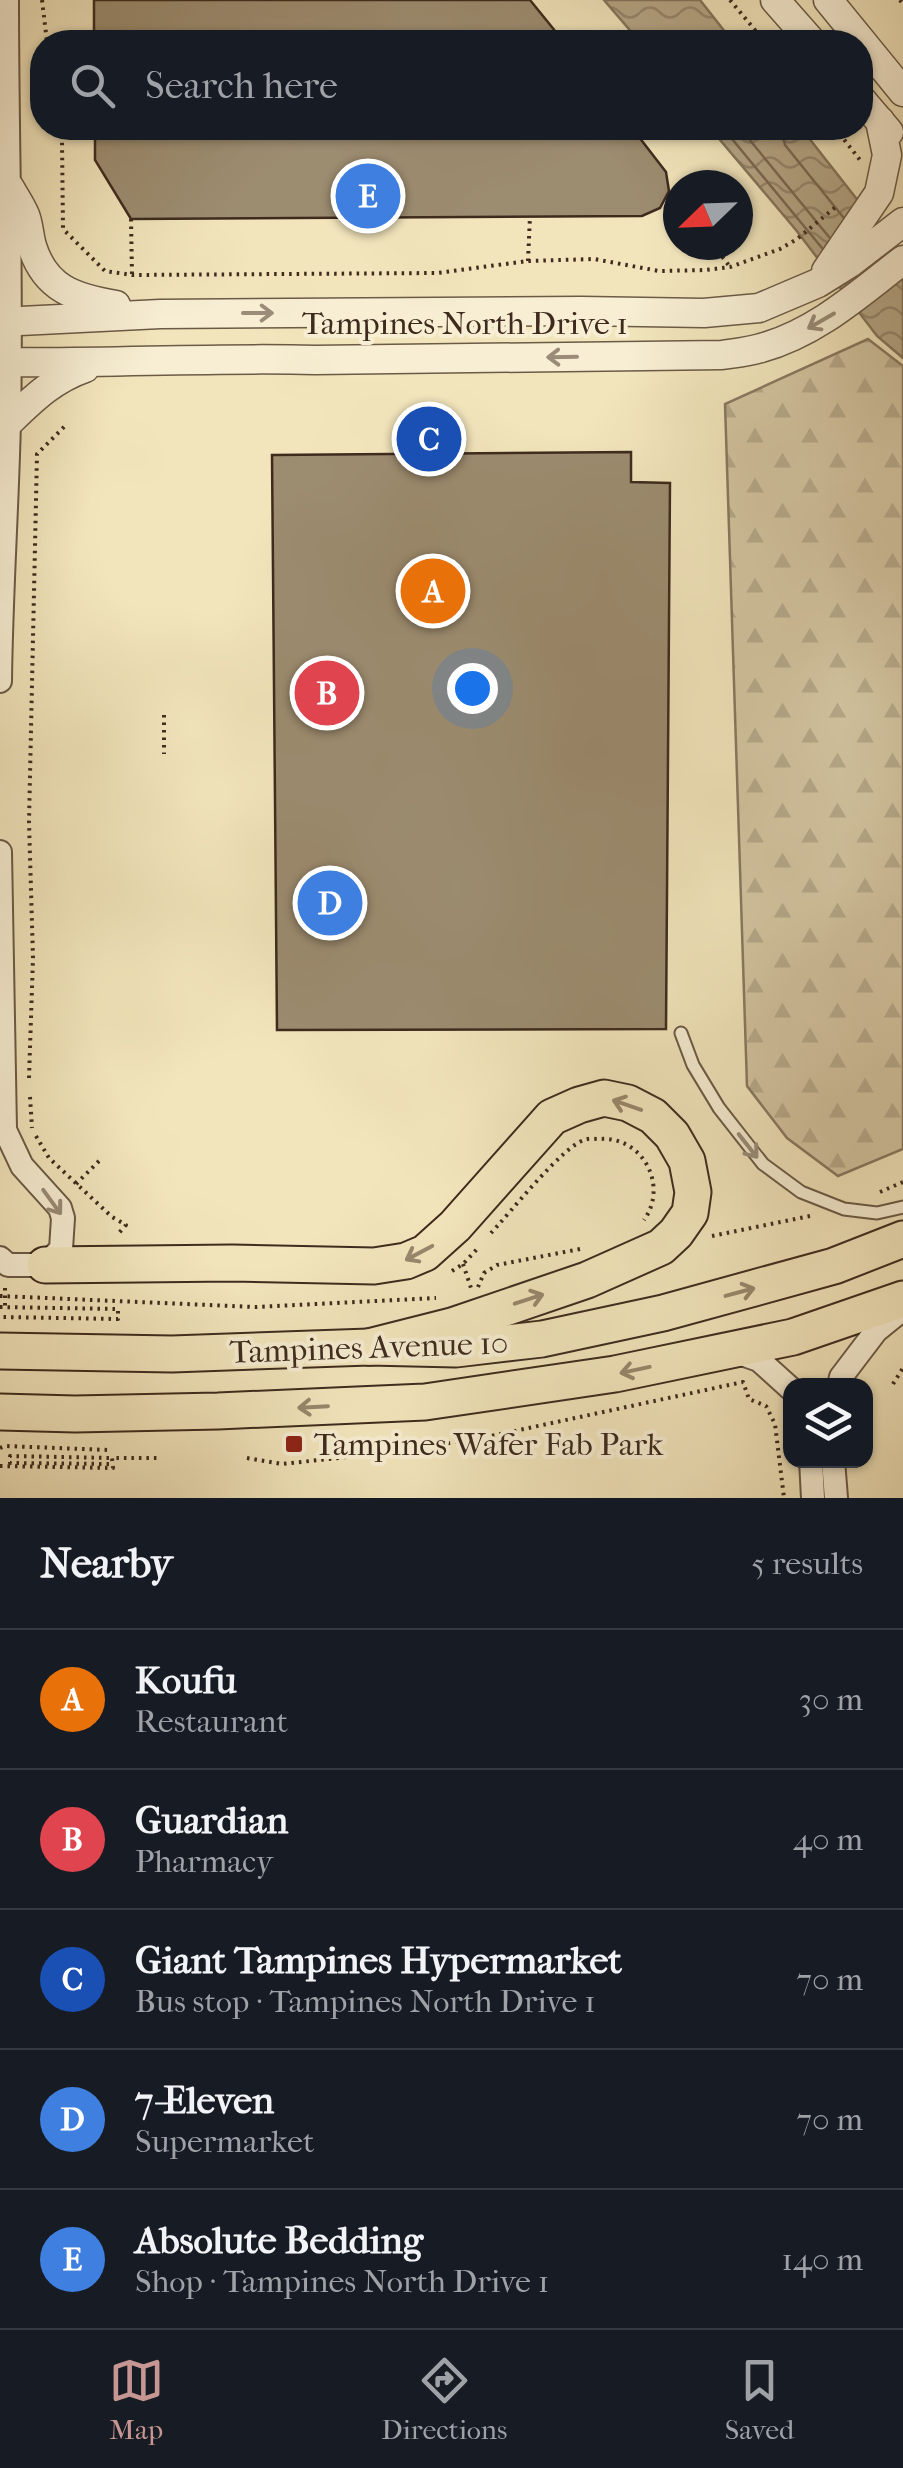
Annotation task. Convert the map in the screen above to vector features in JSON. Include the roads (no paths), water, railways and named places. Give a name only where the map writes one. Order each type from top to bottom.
[{"type":"main road","points":[[45,1266],[374,1266],[406,1260],[424,1253],[455,1226],[552,1117],[604,1098],[628,1103],[654,1116],[672,1136],[687,1161],[693,1192],[690,1212],[661,1247],[587,1280],[452,1326],[369,1347]]},
{"type":"main road","name":"Tampines Avenue 10","points":[[0,1351],[172,1354],[369,1347],[456,1349],[542,1338],[663,1313],[834,1266],[903,1239]]},
{"type":"main road","name":"Tampines Avenue 10","points":[[0,1412],[218,1412],[425,1402],[615,1374],[793,1337],[903,1300]]},
{"type":"street","points":[[0,681],[9,422],[5,362],[10,188],[7,0]]},
{"type":"street","points":[[775,0],[801,30]]},
{"type":"street","points":[[828,0],[852,30]]},
{"type":"street","points":[[873,55],[903,92]]},
{"type":"street","points":[[873,113],[903,148]]},
{"type":"street","points":[[818,283],[879,193],[887,154],[880,121]]},
{"type":"street","points":[[10,188],[26,218],[36,258],[50,280],[83,299],[160,314]]},
{"type":"street","name":"Tampines North Drive 1","points":[[5,321],[160,314],[704,313],[759,308],[818,283],[903,222]]},
{"type":"street","name":"Tampines North Drive 1","points":[[5,362],[722,356],[761,348],[798,334],[837,312],[902,262]]},
{"type":"street","points":[[660,356],[664,332],[677,312]]},
{"type":"street","points":[[9,422],[42,390],[67,374],[96,364]]},
{"type":"street","points":[[0,852],[6,1130],[22,1166],[60,1208],[63,1218],[61,1249],[45,1266],[8,1265],[0,1258]]},
{"type":"street","points":[[841,1378],[876,1331],[903,1309]]},
{"type":"street","points":[[731,1350],[759,1360],[783,1382]]},
{"type":"street","points":[[811,1468],[813,1498]]},
{"type":"street","points":[[834,1468],[836,1498]]},
{"type":"lane","points":[[680,1033],[718,1108],[763,1164],[801,1192],[844,1209],[878,1213],[903,1206]]},
{"type":"water","points":[[604,0],[700,0],[724,30],[630,30]]},
{"type":"water","points":[[720,140],[810,140],[903,258],[903,358],[877,336],[753,179],[753,170],[745,170]]},
{"type":"place","name":"Absolute Bedding","points":[[368,196]]},
{"type":"place","name":"Giant Tampines Hypermarket","points":[[429,439]]},
{"type":"place","name":"Koufu","points":[[433,591]]},
{"type":"place","name":"Guardian","points":[[327,693]]},
{"type":"place","name":"7-Eleven","points":[[330,903]]},
{"type":"place","name":"Tampines Wafer Fab Park","points":[[294,1444]]}]
